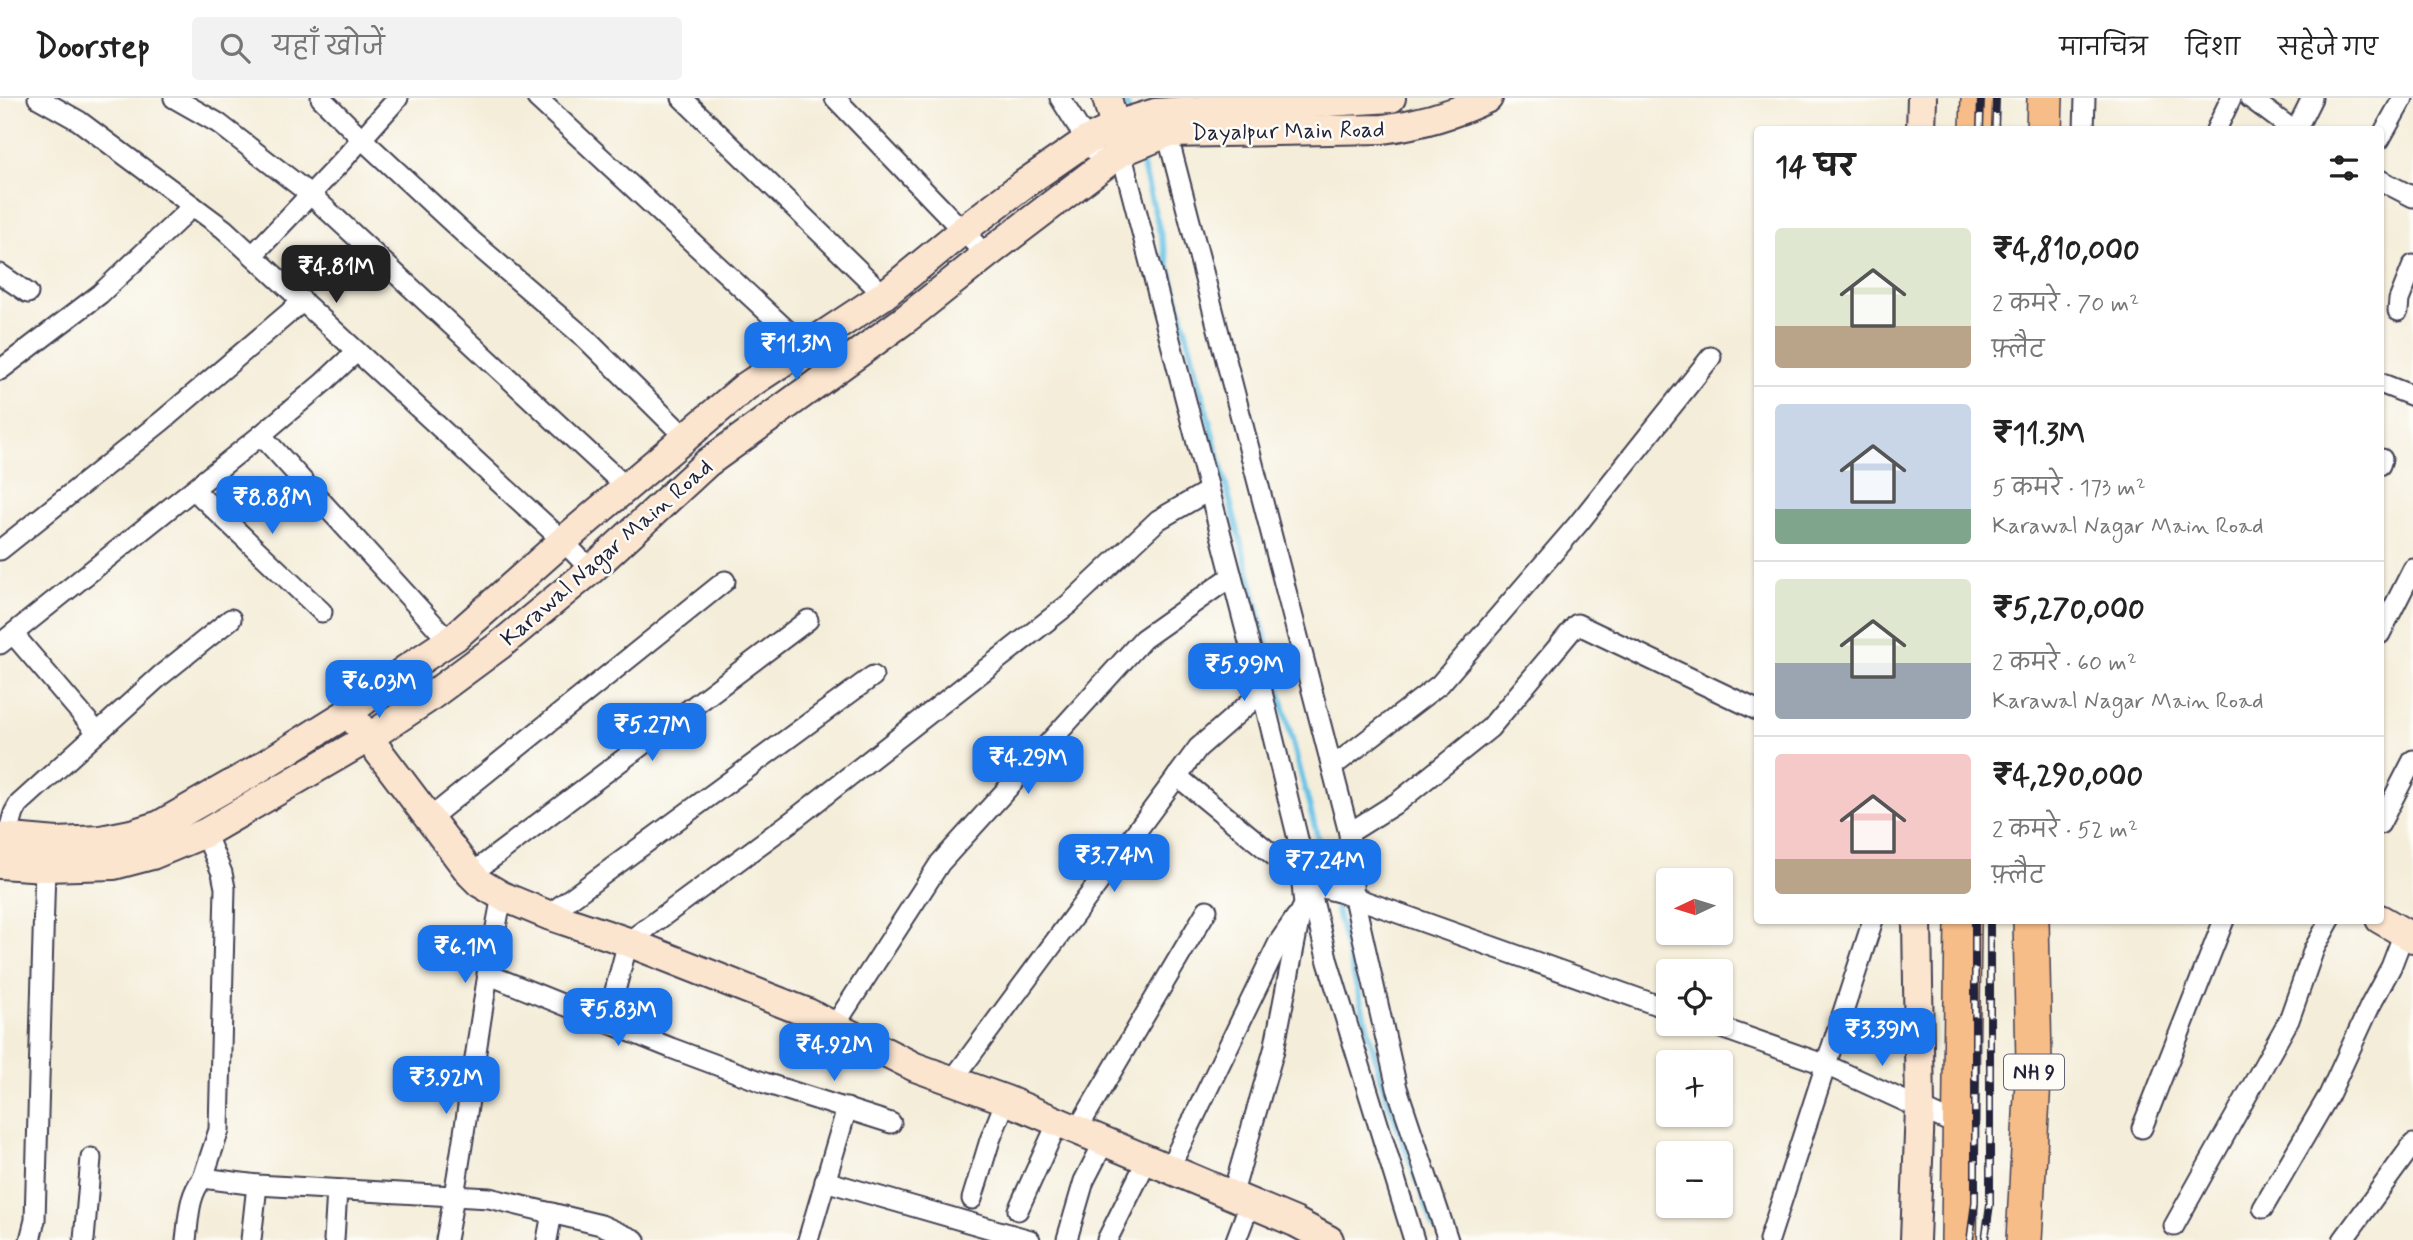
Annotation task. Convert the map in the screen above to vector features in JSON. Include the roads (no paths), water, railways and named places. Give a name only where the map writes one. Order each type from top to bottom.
[{"type":"highway","points":[[1979,98],[1979,126]]},
{"type":"highway","points":[[2044,126],[2045,98]]},
{"type":"highway","points":[[1959,1240],[1963,924]]},
{"type":"highway","name":"NH 9","points":[[2026,1234],[2034,1062],[2031,924]]},
{"type":"street","points":[[38,98],[79,121],[224,229],[356,352],[390,380],[591,570]]},
{"type":"street","points":[[174,98],[218,123],[311,195],[626,487]]},
{"type":"street","points":[[321,98],[471,240],[586,339],[685,437]]},
{"type":"street","points":[[253,256],[398,98]]},
{"type":"street","points":[[537,98],[806,347]]},
{"type":"street","points":[[682,98],[884,295]]},
{"type":"street","points":[[835,98],[986,255]]},
{"type":"street","points":[[1060,98],[1086,141]]},
{"type":"street","points":[[1107,98],[1262,692],[1328,962],[1414,1240]]},
{"type":"street","name":"Dayalpur Main Road","points":[[1161,118],[1391,98]]},
{"type":"street","name":"Dayalpur Main Road","points":[[1161,118],[1383,129],[1449,114],[1488,98]]},
{"type":"street","points":[[1921,126],[1922,98]]},
{"type":"street","points":[[2084,126],[2085,98]]},
{"type":"street","points":[[2218,126],[2231,98]]},
{"type":"street","points":[[2250,98],[2289,126]]},
{"type":"street","points":[[2297,126],[2312,98]]},
{"type":"street","points":[[2384,132],[2403,98]]},
{"type":"street","points":[[1161,118],[1349,833],[1347,895],[1397,1088],[1448,1240]]},
{"type":"street","name":"Karawal Nagar Main Road","points":[[2,846],[45,867],[114,865],[152,855],[205,833],[368,738],[500,645],[591,570],[707,463],[907,318],[1079,185],[1120,142],[1161,118]]},
{"type":"street","name":"Karawal Nagar Main Road","points":[[2,846],[101,841],[160,825],[253,772],[349,712],[449,641],[745,387],[884,295],[962,231],[1086,141],[1120,142]]},
{"type":"street","points":[[2384,182],[2413,197]]},
{"type":"street","points":[[0,370],[100,294],[193,206]]},
{"type":"street","points":[[2398,312],[2399,300],[2413,265]]},
{"type":"street","points":[[0,274],[28,293]]},
{"type":"street","points":[[0,550],[162,421],[303,301]]},
{"type":"street","points":[[97,732],[7,640],[261,435],[356,352]]},
{"type":"street","points":[[1332,767],[1440,684],[1578,524],[1711,357]]},
{"type":"street","points":[[2384,385],[2413,396]]},
{"type":"street","points":[[261,435],[449,641]]},
{"type":"street","points":[[194,490],[322,612]]},
{"type":"street","points":[[607,1021],[628,942],[792,821],[1069,604],[1158,520],[1208,491]]},
{"type":"street","points":[[2384,626],[2413,569]]},
{"type":"street","points":[[835,1025],[940,863],[1143,639],[1232,576]]},
{"type":"street","points":[[430,818],[725,582]]},
{"type":"street","points":[[2,846],[19,804],[160,676],[231,620]]},
{"type":"street","points":[[471,874],[808,620]]},
{"type":"street","points":[[1349,833],[1398,802],[1490,728],[1577,624],[1754,709]]},
{"type":"street","points":[[548,915],[873,676]]},
{"type":"street","points":[[951,1082],[1198,748],[1262,692]]},
{"type":"street","points":[[349,712],[471,874],[480,883],[502,896],[628,942],[835,1025],[915,1067],[1006,1100],[1241,1199],[1291,1231],[1329,1240]]},
{"type":"street","points":[[2384,816],[2413,760]]},
{"type":"street","points":[[1177,776],[1309,883],[1656,1005]]},
{"type":"street","points":[[186,1240],[191,1199],[203,1178],[219,1130],[225,888],[222,873],[192,806]]},
{"type":"street","points":[[30,1240],[35,1220],[45,867]]},
{"type":"street","points":[[1107,1240],[1158,1165],[1279,942],[1301,911],[1309,883]]},
{"type":"street","points":[[446,1240],[455,1196],[487,974],[502,896]]},
{"type":"street","points":[[1017,1210],[1067,1126],[1207,910]]},
{"type":"street","points":[[1236,1240],[1241,1199],[1301,911]]},
{"type":"street","points":[[1769,1240],[1872,924]]},
{"type":"street","points":[[1915,1240],[1920,1108],[1917,924]]},
{"type":"street","points":[[2142,1128],[2222,924]]},
{"type":"street","points":[[2174,1226],[2289,1020],[2314,949],[2328,924]]},
{"type":"street","points":[[2263,1208],[2329,1094],[2390,967],[2399,930]]},
{"type":"street","points":[[487,974],[765,1083],[891,1123]]},
{"type":"street","points":[[1733,1032],[1826,1065],[1959,1126]]},
{"type":"street","points":[[972,1199],[1006,1100]]},
{"type":"street","points":[[808,1240],[847,1108]]},
{"type":"street","points":[[1067,1239],[1084,1181],[1104,1142]]},
{"type":"street","points":[[2343,1240],[2413,1144]]},
{"type":"street","points":[[84,1240],[91,1158]]},
{"type":"street","points":[[203,1178],[257,1185],[489,1198],[601,1225],[635,1240]]},
{"type":"street","points":[[825,1181],[1030,1240]]},
{"type":"street","points":[[251,1240],[257,1185]]},
{"type":"street","points":[[334,1240],[337,1189]]},
{"type":"street","points":[[547,1240],[552,1213]]},
{"type":"waterway","points":[[1125,98],[1129,113]]},
{"type":"waterway","points":[[1139,151],[1330,885]]},
{"type":"waterway","points":[[1333,896],[1384,1090],[1434,1227]]},
{"type":"railway","points":[[1980,126],[1981,98]]},
{"type":"railway","points":[[1995,126],[1996,98]]},
{"type":"railway","points":[[1970,1240],[1975,1202],[1975,924]]},
{"type":"railway","points":[[1985,1240],[1990,1204],[1990,924]]}]
